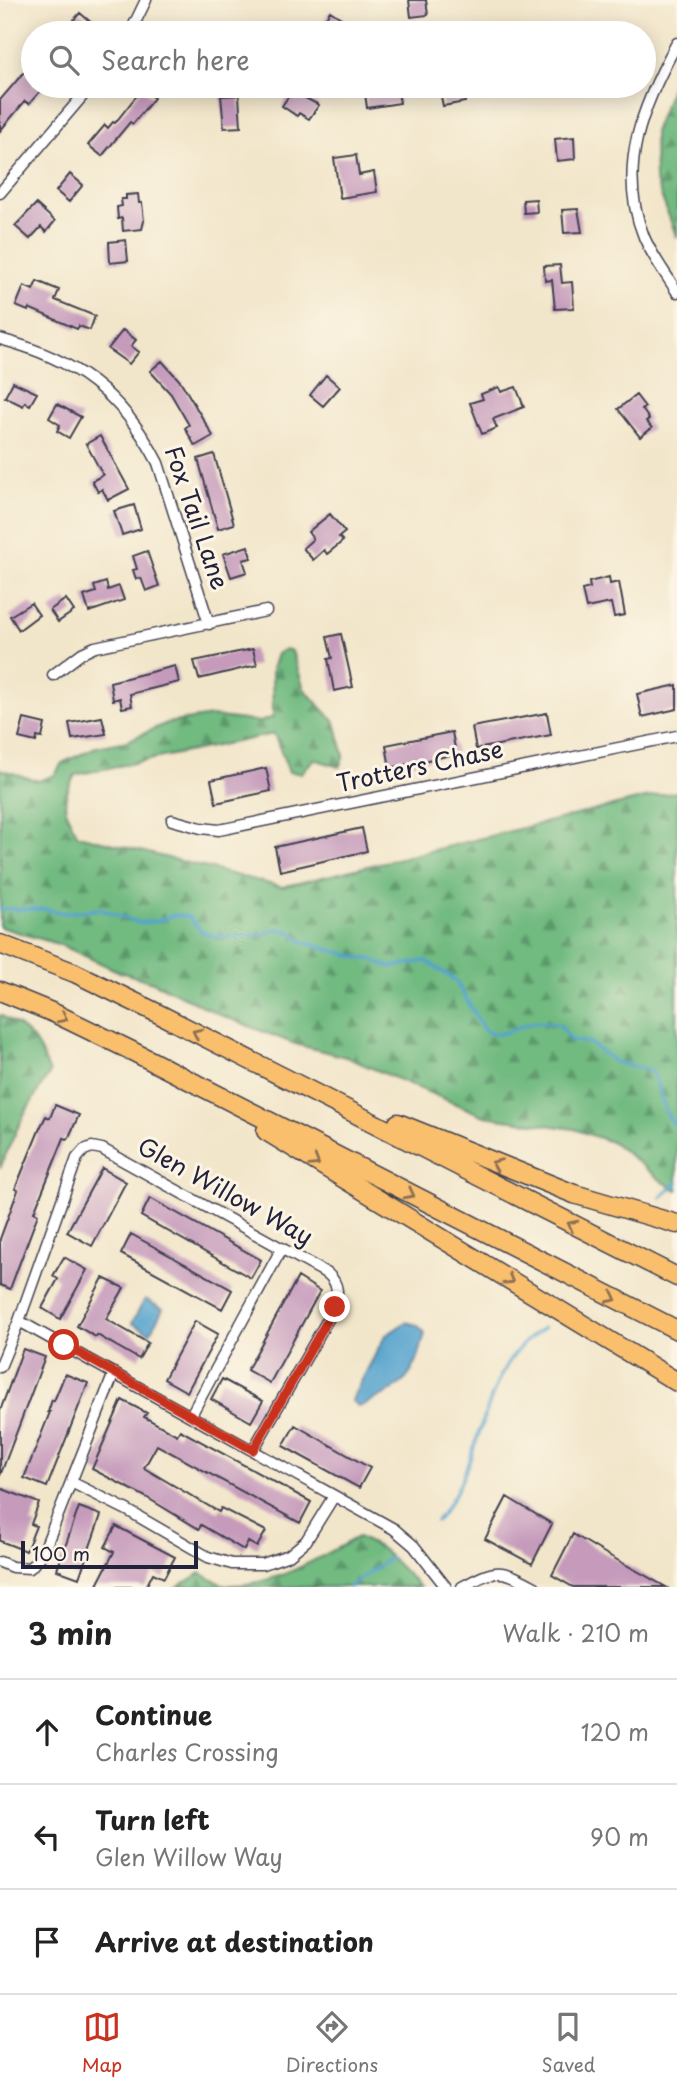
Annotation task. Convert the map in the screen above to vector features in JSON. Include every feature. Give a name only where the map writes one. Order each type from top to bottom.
[{"type":"highway","points":[[0,944],[75,973],[677,1277]]},
{"type":"highway","points":[[0,991],[54,1013],[175,1073],[677,1330]]},
{"type":"highway","points":[[258,1064],[530,1178],[574,1194],[677,1224]]},
{"type":"highway","points":[[175,1073],[307,1157],[677,1382]]},
{"type":"street","points":[[136,21],[146,0]]},
{"type":"street","points":[[656,84],[677,43]]},
{"type":"street","points":[[0,193],[81,98]]},
{"type":"street","points":[[650,98],[635,146],[631,192],[645,238],[677,292]]},
{"type":"street","name":"Fox Tail Lane","points":[[0,339],[44,352],[84,374],[106,393],[145,438],[159,463],[209,624]]},
{"type":"street","points":[[53,675],[82,653],[95,647],[266,611]]},
{"type":"street","name":"Trotters Chase","points":[[172,820],[219,830],[677,736]]},
{"type":"street","name":"Glen Willow Way","points":[[19,1321],[77,1157],[92,1147],[102,1149],[149,1174],[333,1279],[338,1291],[335,1307],[253,1450]]},
{"type":"street","points":[[191,1415],[282,1248]]},
{"type":"street","points":[[0,1367],[19,1321],[394,1529],[431,1565],[446,1587]]},
{"type":"street","points":[[0,1562],[22,1569],[30,1568],[43,1553],[114,1373]]},
{"type":"street","points":[[71,1482],[127,1510],[208,1557],[232,1564],[263,1563],[289,1555],[306,1541],[334,1496]]},
{"type":"street","points":[[462,1587],[486,1574],[501,1572],[535,1587]]},
{"type":"green space","points":[[677,73],[677,238],[655,179],[654,132]]},
{"type":"green space","points":[[285,649],[292,651],[304,689],[335,722],[344,756],[339,767],[314,759],[301,773],[289,772],[274,734],[75,775],[67,792],[65,805],[78,835],[282,887],[677,792],[677,1190],[614,1143],[574,1129],[484,1116],[346,1057],[295,1044],[223,1016],[153,982],[120,972],[61,945],[0,927],[0,769],[38,781],[55,775],[62,763],[96,747],[127,741],[167,723],[211,716],[260,722],[273,717],[272,669],[277,654]]},
{"type":"green space","points":[[0,1015],[19,1026],[32,1038],[50,1073],[22,1120],[0,1169]]},
{"type":"green space","points":[[358,1537],[382,1549],[420,1587],[177,1587],[201,1573],[226,1585],[262,1581],[295,1570]]},
{"type":"water","points":[[145,1299],[163,1309],[150,1333],[132,1323]]},
{"type":"water","points":[[406,1322],[417,1325],[425,1333],[411,1373],[387,1393],[359,1407],[352,1401],[385,1336]]},
{"type":"building","points":[[409,0],[426,0],[428,15],[411,17]]},
{"type":"building","points":[[330,11],[346,21],[324,21]]},
{"type":"building","points":[[80,13],[89,21],[73,21]]},
{"type":"building","points":[[21,76],[21,98],[34,98],[29,104],[25,101],[0,131],[0,100]]},
{"type":"building","points":[[135,98],[154,98],[102,156],[88,145],[105,125],[108,128]]},
{"type":"building","points":[[221,98],[239,98],[241,127],[224,128]]},
{"type":"building","points":[[287,98],[306,98],[319,105],[309,119],[299,113],[297,116],[282,106]]},
{"type":"building","points":[[366,98],[399,98],[400,103],[367,108]]},
{"type":"building","points":[[441,98],[464,98],[465,102],[443,106]]},
{"type":"building","points":[[574,137],[575,159],[557,161],[555,139]]},
{"type":"building","points":[[356,155],[359,175],[374,172],[377,192],[340,198],[334,158]]},
{"type":"building","points":[[70,174],[83,185],[69,202],[56,191]]},
{"type":"building","points":[[138,194],[139,203],[142,203],[142,229],[123,231],[122,218],[118,219],[117,207],[122,206],[121,199],[126,199],[126,195]]},
{"type":"building","points":[[536,199],[537,212],[524,213],[523,200]]},
{"type":"building","points":[[36,204],[55,221],[46,232],[41,227],[30,239],[15,226]]},
{"type":"building","points":[[578,209],[582,232],[564,233],[562,210]]},
{"type":"building","points":[[126,240],[128,261],[110,263],[109,242]]},
{"type":"building","points":[[560,265],[562,283],[572,282],[574,308],[555,309],[552,280],[545,281],[544,266]]},
{"type":"building","points":[[37,281],[59,290],[55,300],[95,316],[90,330],[79,326],[77,329],[29,308],[28,311],[16,306],[24,286],[33,290]]},
{"type":"building","points":[[123,330],[136,340],[131,346],[139,352],[129,364],[108,349]]},
{"type":"building","points":[[162,361],[181,382],[213,436],[195,446],[185,428],[189,425],[171,394],[150,371]]},
{"type":"building","points":[[326,375],[340,387],[323,406],[310,395]]},
{"type":"building","points":[[13,382],[37,393],[30,405],[25,402],[23,406],[5,397]]},
{"type":"building","points":[[499,387],[501,392],[516,387],[524,407],[493,419],[497,428],[482,434],[470,403],[483,399],[481,394]]},
{"type":"building","points":[[636,395],[645,407],[642,409],[649,419],[646,421],[652,428],[640,437],[618,409]]},
{"type":"building","points":[[57,404],[81,417],[69,438],[57,431],[60,425],[49,418]]},
{"type":"building","points":[[100,436],[129,489],[108,500],[102,489],[98,492],[92,481],[103,475],[86,444]]},
{"type":"building","points":[[214,454],[234,524],[218,529],[198,459]]},
{"type":"building","points":[[134,505],[141,529],[122,535],[114,511]]},
{"type":"building","points":[[330,514],[345,532],[339,537],[343,541],[327,554],[324,550],[313,560],[303,548],[313,539],[308,532]]},
{"type":"building","points":[[248,546],[251,558],[243,560],[247,572],[231,577],[223,554]]},
{"type":"building","points":[[147,551],[159,586],[146,591],[141,578],[136,579],[133,570],[137,569],[133,556]]},
{"type":"building","points":[[609,577],[610,584],[619,582],[625,615],[614,617],[611,603],[586,608],[582,590],[590,588],[589,582]]},
{"type":"building","points":[[106,582],[108,590],[119,586],[124,600],[89,612],[84,596],[96,592],[94,586]]},
{"type":"building","points":[[66,599],[74,611],[58,622],[50,610]]},
{"type":"building","points":[[31,603],[39,615],[19,630],[10,616]]},
{"type":"building","points":[[341,634],[353,687],[334,691],[328,659],[332,658],[327,637]]},
{"type":"building","points":[[253,649],[257,665],[199,679],[194,661]]},
{"type":"building","points":[[175,666],[179,682],[130,694],[132,706],[122,708],[120,698],[113,700],[110,682]]},
{"type":"building","points":[[677,685],[677,709],[642,717],[637,694]]},
{"type":"building","points":[[547,713],[551,735],[476,749],[472,727]]},
{"type":"building","points":[[102,717],[106,734],[72,739],[69,723]]},
{"type":"building","points":[[24,719],[45,724],[42,738],[37,737],[36,742],[19,738]]},
{"type":"building","points":[[452,732],[456,754],[390,768],[386,745]]},
{"type":"building","points":[[266,768],[271,791],[216,803],[211,780]]},
{"type":"building","points":[[362,828],[367,851],[280,871],[275,847]]},
{"type":"building","points":[[55,1105],[79,1115],[68,1139],[64,1138],[34,1212],[38,1214],[10,1289],[0,1285],[0,1239],[18,1190],[15,1189],[40,1128],[46,1116],[50,1118]]},
{"type":"building","points":[[102,1168],[126,1182],[92,1246],[67,1232]]},
{"type":"building","points":[[150,1198],[261,1260],[251,1278],[141,1216]]},
{"type":"building","points":[[131,1234],[232,1290],[222,1309],[121,1254]]},
{"type":"building","points":[[64,1257],[87,1270],[60,1319],[42,1308],[58,1279],[53,1276]]},
{"type":"building","points":[[298,1277],[320,1291],[270,1383],[247,1370]]},
{"type":"building","points":[[103,1278],[124,1288],[106,1319],[148,1343],[139,1359],[77,1326]]},
{"type":"building","points":[[195,1321],[218,1334],[187,1392],[164,1379]]},
{"type":"building","points":[[23,1349],[45,1357],[0,1476],[0,1411]]},
{"type":"building","points":[[65,1374],[88,1383],[47,1487],[24,1478],[50,1412],[52,1400],[54,1401]]},
{"type":"building","points":[[222,1379],[263,1401],[251,1422],[211,1399]]},
{"type":"building","points":[[122,1400],[147,1413],[144,1417],[177,1435],[180,1430],[311,1502],[300,1523],[157,1445],[144,1468],[219,1512],[221,1508],[266,1531],[257,1547],[248,1542],[244,1550],[201,1525],[199,1529],[92,1469]]},
{"type":"building","points":[[295,1425],[370,1468],[359,1488],[283,1446]]},
{"type":"building","points":[[0,1488],[39,1503],[31,1524],[36,1526],[26,1551],[0,1541]]},
{"type":"building","points":[[507,1497],[552,1524],[532,1564],[485,1539]]},
{"type":"building","points":[[79,1507],[101,1515],[79,1578],[57,1570]]},
{"type":"building","points":[[116,1526],[175,1557],[164,1578],[153,1573],[146,1587],[96,1587],[114,1552],[105,1547]]},
{"type":"building","points":[[573,1534],[666,1587],[573,1587],[552,1575]]},
{"type":"waterway","points":[[0,909],[44,909],[65,913],[100,909],[139,923],[175,915],[189,917],[202,932],[214,936],[237,937],[264,934],[278,929],[291,932],[303,942],[390,967],[426,961],[455,980],[484,1030],[490,1033],[508,1032],[535,1022],[560,1025],[570,1040],[590,1043],[615,1062],[651,1071],[668,1115],[677,1127]]},
{"type":"waterway","points":[[661,1197],[677,1183]]},
{"type":"waterway","points":[[436,1521],[452,1499],[464,1474],[494,1391],[506,1366],[522,1345],[544,1328]]},
{"type":"waterway","points":[[349,1587],[390,1558]]},
{"type":"route","points":[[64,1345],[253,1450],[335,1307]]}]
